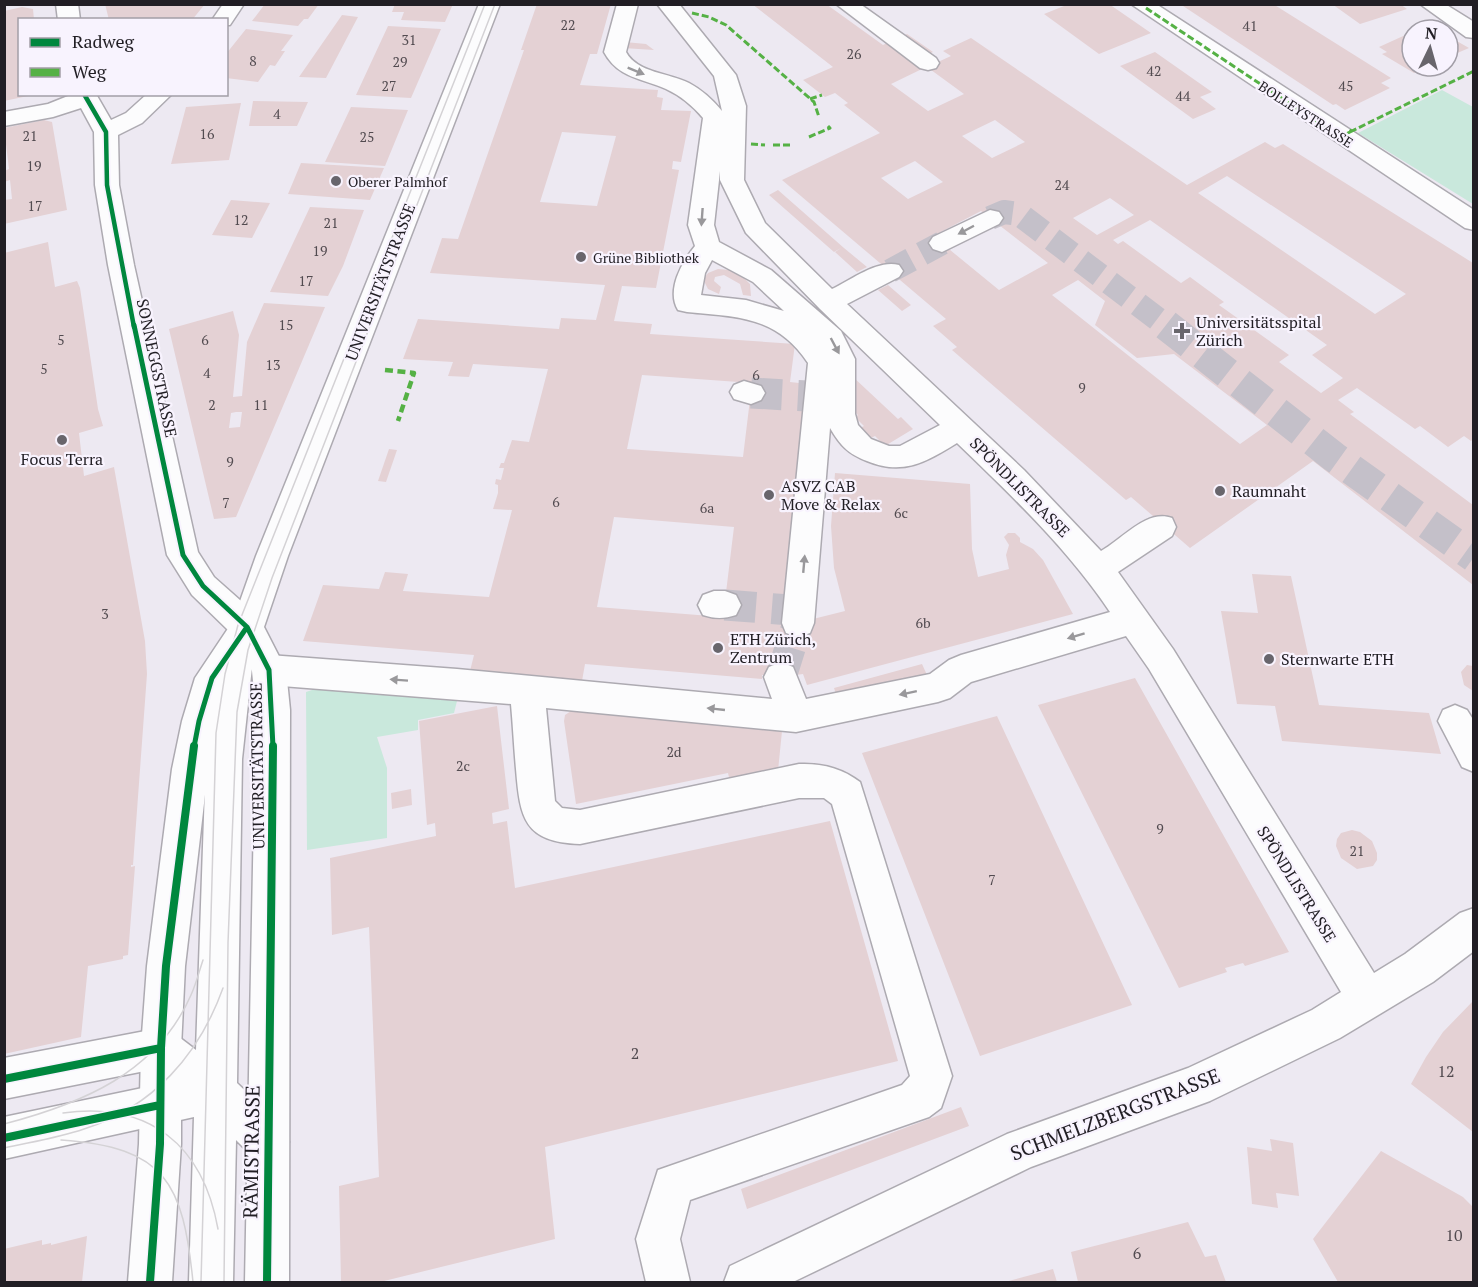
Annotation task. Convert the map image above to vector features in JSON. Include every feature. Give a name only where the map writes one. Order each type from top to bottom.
[{"type":"street","points":[[224,18],[234,4]]},
{"type":"street","name":"UNIVERSITÄTSTRASSE","points":[[211,1282],[224,759],[235,667],[272,556],[490,4]]},
{"type":"street","points":[[628,4],[615,52],[617,59],[628,68],[675,85],[705,104],[715,117],[701,225],[717,252],[762,276],[831,338],[841,359],[842,414],[851,438],[872,453],[887,457],[902,457],[943,437]]},
{"type":"street","name":"SPÖNDLISTRASSE","points":[[667,4],[725,75],[734,106],[732,180],[755,227],[839,298],[937,404],[943,437],[1013,478],[1097,567],[1124,610],[1161,659],[1368,1000]]},
{"type":"street","points":[[846,4],[928,63]]},
{"type":"street","name":"BOLLEYSTRASSE","points":[[1141,4],[1340,137],[1473,222]]},
{"type":"street","points":[[1430,4],[1473,33]]},
{"type":"street","points":[[4,119],[53,110],[85,97],[106,132],[134,118],[159,96]]},
{"type":"street","name":"SONNEGGSTRASSE","points":[[106,132],[107,185],[121,265],[183,555],[203,586],[247,627]]},
{"type":"street","points":[[942,243],[990,218]]},
{"type":"street","points":[[717,252],[693,264],[687,284],[687,303],[765,303],[779,318],[797,330],[813,346],[822,362],[813,397],[796,615]]},
{"type":"street","points":[[839,298],[890,271]]},
{"type":"street","points":[[1097,567],[1116,558],[1161,527]]},
{"type":"street","points":[[269,670],[527,691],[796,717],[938,687],[961,670],[1124,610]]},
{"type":"street","name":"UNIVERSITÄTSTRASSE","points":[[247,627],[269,670],[273,710],[270,1023]]},
{"type":"street","name":"UNIVERSITÄTSTRASSE","points":[[161,1048],[166,966],[190,769],[199,721],[212,678],[247,627]]},
{"type":"street","points":[[781,677],[796,717]]},
{"type":"street","points":[[527,691],[537,806],[544,818],[561,826],[580,828],[799,781],[823,780],[838,786],[847,794],[931,1076],[926,1093],[914,1102],[674,1185],[658,1239],[668,1282]]},
{"type":"street","points":[[1455,721],[1473,756]]},
{"type":"street","name":"SCHMELZBERGSTRASSE","points":[[746,1282],[1022,1149],[1195,1086],[1326,1023],[1419,968],[1473,927]]},
{"type":"street","name":"RÄMISTRASSE","points":[[267,1282],[270,1023]]},
{"type":"street","points":[[150,1282],[161,1048]]},
{"type":"street","points":[[4,1079],[161,1048],[215,1091],[268,1142]]},
{"type":"street","points":[[4,1138],[215,1091]]},
{"type":"green space","points":[[1442,90],[1473,107],[1473,204],[1358,133]]},
{"type":"green space","points":[[313,686],[458,697],[454,713],[418,720],[418,730],[377,737],[387,768],[387,838],[307,850],[306,692],[312,690]]},
{"type":"building","points":[[105,4],[205,4],[194,18],[108,18]]},
{"type":"building","points":[[265,4],[319,4],[308,19],[304,19],[298,26],[252,21]]},
{"type":"building","points":[[395,4],[453,4],[445,22],[401,20],[404,12],[392,12]]},
{"type":"building","points":[[537,4],[611,4],[597,54],[590,54],[580,85],[658,90],[657,97],[663,98],[661,110],[691,111],[681,162],[673,161],[672,169],[679,170],[656,288],[622,286],[614,321],[652,324],[650,334],[795,344],[790,382],[808,384],[789,625],[845,611],[834,568],[831,526],[835,473],[970,484],[972,549],[978,577],[1009,569],[1006,555],[1009,545],[1004,537],[1008,533],[1015,533],[1020,538],[1020,542],[1033,549],[1043,560],[1073,614],[807,685],[803,674],[781,677],[762,675],[762,679],[585,664],[582,681],[470,671],[474,655],[303,641],[323,585],[379,589],[385,572],[408,574],[403,591],[489,597],[512,510],[493,509],[498,493],[496,479],[501,480],[504,468],[499,468],[501,463],[504,463],[512,440],[529,442],[548,369],[473,364],[469,377],[448,376],[453,362],[403,359],[418,319],[559,329],[561,318],[596,320],[605,285],[430,273],[442,238],[458,239],[524,50],[521,50]],"holes":[[[562,132],[616,136],[597,206],[540,202]],[[642,375],[752,383],[743,457],[627,449]],[[614,517],[734,527],[723,617],[597,607]]]},
{"type":"building","name":"Universitätsspital Zürich","points":[[752,4],[826,4],[883,45],[907,34],[933,52],[913,61],[924,68],[891,84],[928,111],[964,94],[927,67],[951,56],[943,51],[971,38],[1187,185],[1265,142],[1275,148],[1283,144],[1473,263],[1473,439],[1471,441],[1464,436],[1448,447],[1420,426],[1415,429],[1357,388],[1338,400],[1354,412],[1350,414],[1473,505],[1473,585],[1313,461],[1190,548],[1131,497],[1126,500],[952,350],[957,347],[933,326],[946,319],[782,180],[880,133],[844,105],[848,103],[835,93],[825,97],[803,80],[833,67]],"holes":[[[995,120],[1025,142],[992,158],[962,136]],[[915,161],[943,182],[908,199],[881,178]],[[1227,176],[1406,294],[1375,314],[1198,193]],[[1110,198],[1134,215],[1097,235],[1073,218]],[[981,211],[1048,263],[999,290],[933,236]],[[1150,220],[1327,345],[1312,355],[1343,378],[1321,393],[1279,362],[1289,355],[1219,305],[1224,302],[1190,277],[1181,283],[1123,241],[1118,244],[1113,240]],[[1078,280],[1105,301],[1095,325],[1137,358],[1174,354],[1267,425],[1240,444],[1052,295]]]},
{"type":"building","points":[[1069,4],[1109,4],[1151,33],[1099,54],[1044,14]]},
{"type":"building","points":[[1180,4],[1273,4],[1391,78],[1381,83],[1390,88],[1345,110],[1336,104],[1333,105]]},
{"type":"building","points":[[1332,4],[1400,4],[1407,9],[1360,24]]},
{"type":"building","points":[[22,7],[33,9],[34,18],[18,18],[18,96],[28,96],[4,101],[4,11]]},
{"type":"building","points":[[342,15],[358,17],[326,78],[299,77]]},
{"type":"building","points":[[388,26],[441,29],[411,98],[356,95]]},
{"type":"building","points":[[246,29],[293,35],[281,51],[285,51],[275,66],[270,65],[258,82],[228,78],[228,52]]},
{"type":"building","points":[[1400,37],[1400,65],[1382,54],[1387,52],[1379,47]]},
{"type":"building","points":[[625,42],[646,44],[654,50],[623,48]]},
{"type":"building","points":[[1460,43],[1469,48],[1460,52]]},
{"type":"building","points":[[1155,52],[1212,92],[1200,97],[1216,109],[1193,119],[1120,66]]},
{"type":"building","points":[[253,101],[308,102],[297,126],[249,126]]},
{"type":"building","points":[[241,103],[229,160],[171,164],[186,107]]},
{"type":"building","points":[[351,107],[408,110],[385,166],[325,162]]},
{"type":"building","points":[[44,120],[52,122],[67,210],[4,224],[4,200],[12,199],[10,180],[4,182],[4,171],[9,169],[4,128]]},
{"type":"building","name":"Oberer Palmhof","points":[[301,163],[384,168],[370,200],[288,194]]},
{"type":"building","points":[[778,190],[867,267],[857,272],[835,252],[841,248],[834,252],[769,195]]},
{"type":"building","points":[[231,200],[270,203],[252,238],[212,235]]},
{"type":"building","points":[[310,207],[364,210],[343,266],[328,296],[270,292]]},
{"type":"building","points":[[48,242],[55,287],[77,281],[80,288],[98,409],[103,426],[79,433],[84,476],[114,467],[145,641],[147,674],[133,865],[131,865],[131,867],[135,866],[128,955],[123,956],[123,959],[88,966],[81,1037],[4,1054],[4,253]]},
{"type":"building","points":[[718,269],[730,270],[744,278],[750,284],[751,296],[743,295],[740,284],[724,275],[715,277],[714,281],[721,287],[719,294],[708,289],[704,281],[705,277],[708,273]]},
{"type":"building","points":[[888,285],[911,305],[902,311],[878,290]]},
{"type":"building","points":[[264,303],[325,307],[236,517],[214,519],[169,329],[233,311],[239,335],[233,397],[242,396],[247,342]],"holes":[[[242,412],[240,427],[229,428],[231,413]]]},
{"type":"building","points":[[852,376],[898,419],[901,417],[913,429],[885,446],[875,436],[871,438],[860,428],[864,426],[855,417],[858,415],[848,406],[843,394],[855,388],[846,379]]},
{"type":"building","points":[[389,449],[397,450],[386,482],[378,481]]},
{"type":"building","name":"Sternwarte ETH","points":[[1252,574],[1291,576],[1319,705],[1429,713],[1441,754],[1282,741],[1275,706],[1237,704],[1221,611],[1258,613]]},
{"type":"building","points":[[922,664],[927,675],[838,700],[834,688]]},
{"type":"building","points":[[1467,665],[1473,666],[1473,691],[1464,685],[1461,672]]},
{"type":"building","points":[[1135,678],[1289,952],[1245,966],[1243,963],[1225,968],[1227,972],[1179,988],[1038,705]]},
{"type":"building","points":[[497,706],[509,809],[492,813],[493,824],[507,821],[515,888],[830,821],[898,1061],[545,1147],[555,1239],[380,1282],[341,1282],[339,1186],[379,1177],[369,927],[332,935],[330,858],[436,836],[435,823],[427,825],[419,721]]},
{"type":"building","points":[[571,711],[782,731],[778,771],[730,782],[728,773],[576,804],[564,721],[565,715]]},
{"type":"building","points":[[997,716],[1132,1005],[980,1056],[862,753]]},
{"type":"building","points":[[411,789],[412,805],[392,809],[391,793]]},
{"type":"building","points":[[1352,830],[1360,832],[1372,841],[1377,853],[1377,860],[1373,866],[1357,869],[1341,858],[1336,846],[1337,839],[1341,833]]},
{"type":"building","points":[[1473,1001],[1473,1132],[1411,1084],[1443,1032]]},
{"type":"building","points":[[961,1107],[969,1126],[747,1209],[741,1189]]},
{"type":"building","points":[[1270,1139],[1293,1143],[1299,1196],[1276,1193],[1278,1208],[1252,1204],[1247,1147],[1272,1151]]},
{"type":"building","points":[[1381,1151],[1463,1197],[1473,1207],[1473,1282],[1338,1282],[1313,1239]]},
{"type":"building","points":[[1188,1222],[1205,1257],[1216,1255],[1226,1282],[1078,1282],[1071,1252]]},
{"type":"building","points":[[87,1236],[82,1282],[4,1282],[4,1249],[42,1240],[42,1245],[51,1243],[51,1245]]},
{"type":"building","points":[[1053,1269],[1057,1282],[1005,1282]]},
{"type":"tunnel","points":[[990,218],[1004,212],[1019,214],[1168,327]]},
{"type":"tunnel","points":[[890,271],[942,243]]},
{"type":"tunnel","points":[[1166,325],[1334,457],[1474,557]]},
{"type":"tunnel","points":[[751,393],[807,396]]},
{"type":"tunnel","points":[[725,605],[790,610]]},
{"type":"tunnel","points":[[781,677],[798,623]]},
{"type":"tram line","points":[[208,1021],[216,733],[225,674],[238,625],[485,4]]},
{"type":"tram line","points":[[224,1282],[228,943],[237,712],[248,650],[272,578],[495,4]]},
{"type":"tram line","points":[[4,1124],[33,1116],[88,1095],[137,1065],[158,1045],[176,1022],[191,995],[203,960]]},
{"type":"tram line","points":[[208,1021],[223,988]]},
{"type":"tram line","points":[[119,1114],[152,1092],[170,1075],[187,1056],[208,1021]]},
{"type":"tram line","points":[[204,1182],[208,1021]]},
{"type":"tram line","points":[[63,1113],[94,1111],[119,1114]]},
{"type":"tram line","points":[[4,1148],[84,1129],[119,1114]]},
{"type":"tram line","points":[[119,1114],[146,1122],[167,1135],[185,1152],[204,1182]]},
{"type":"tram line","points":[[61,1140],[96,1144],[125,1151],[146,1162],[163,1176],[175,1195],[183,1219],[193,1282]]},
{"type":"tram line","points":[[201,1282],[204,1182]]},
{"type":"tram line","points":[[204,1182],[211,1199],[218,1229]]},
{"type":"marked path","points":[[1146,8],[1340,137],[1350,132],[1353,127]]},
{"type":"marked path","points":[[692,13],[709,17],[726,25],[814,102],[819,117]]},
{"type":"marked path","points":[[1350,132],[1474,71]]},
{"type":"marked path","points":[[810,99],[822,95]]},
{"type":"marked path","points":[[809,137],[830,128],[828,126]]},
{"type":"marked path","points":[[751,144],[765,145]]},
{"type":"marked path","points":[[773,145],[791,145]]},
{"type":"marked path","points":[[385,370],[414,373],[398,421]]},
{"type":"cycle path","points":[[85,96],[106,132],[107,185],[121,265],[183,555],[203,586],[247,627],[269,670],[273,724],[267,1282]]},
{"type":"cycle path","points":[[150,1282],[160,1144],[161,1048],[166,966],[190,769],[199,721],[212,678],[247,627]]},
{"type":"cycle path","points":[[4,1079],[161,1048]]},
{"type":"cycle path","points":[[4,1138],[160,1105]]},
{"type":"place","name":"Oberer Palmhof","points":[[336,181]]},
{"type":"place","name":"Grüne Bibliothek","points":[[581,257]]},
{"type":"place","name":"Universitätsspital Zürich","points":[[1182,331]]},
{"type":"place","name":"Focus Terra","points":[[62,440]]},
{"type":"place","name":"Raumnaht","points":[[1220,491]]},
{"type":"place","name":"ASVZ CAB Move & Relax","points":[[769,495]]},
{"type":"place","name":"ETH Zürich, Zentrum","points":[[718,648]]},
{"type":"place","name":"Sternwarte ETH","points":[[1269,659]]}]
